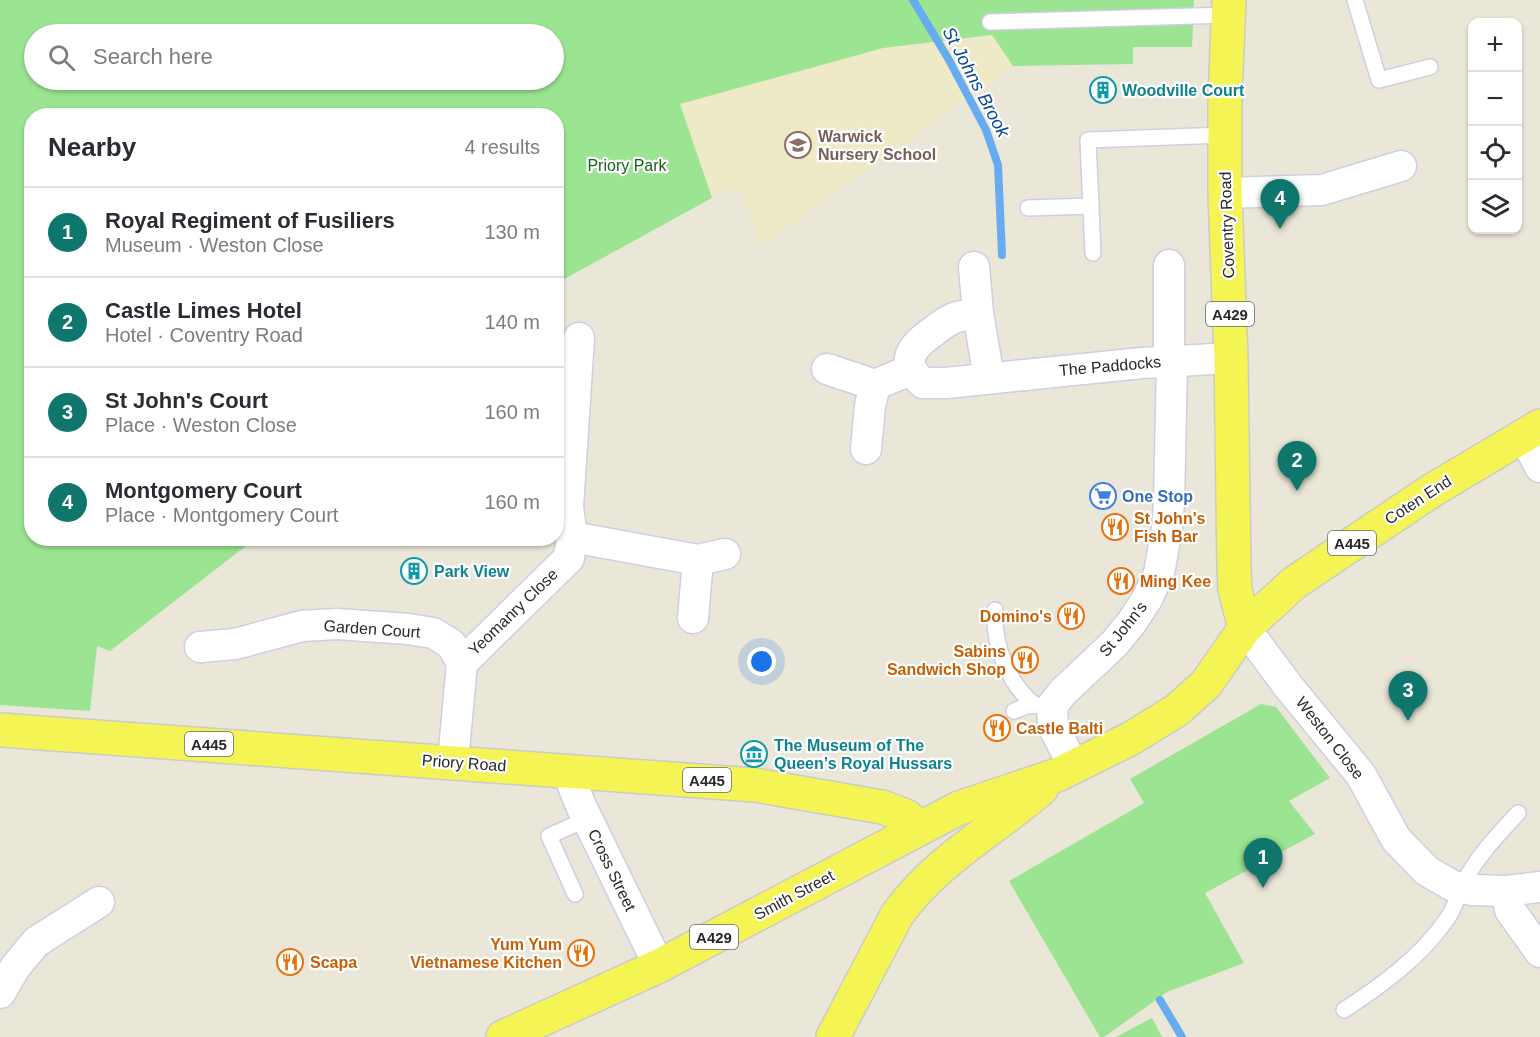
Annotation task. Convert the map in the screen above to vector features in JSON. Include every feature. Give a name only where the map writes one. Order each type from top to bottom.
[{"type":"main road","name":"Coventry Road","points":[[1228,7],[1225,193],[1231,358],[1233,568],[1238,606],[1245,628]]},
{"type":"main road","name":"Coten End","points":[[1245,628],[1283,592],[1312,570],[1431,490],[1531,430]]},
{"type":"main road","name":"A429","points":[[920,828],[959,808],[1066,771],[1130,739],[1177,710],[1213,675],[1245,628]]},
{"type":"main road","name":"Priory Road","points":[[0,730],[453,761],[755,785],[882,807],[906,816],[920,828]]},
{"type":"main road","name":"A429","points":[[833,1037],[897,915],[919,887],[1066,771]]},
{"type":"main road","points":[[919,887],[920,828]]},
{"type":"main road","name":"Smith Street","points":[[503,1037],[659,966],[920,828]]},
{"type":"street","points":[[1225,193],[1322,190],[1401,166]]},
{"type":"street","name":"St John's","points":[[1044,706],[1088,669],[1132,622],[1147,599],[1159,573],[1169,503],[1171,392],[1169,265]]},
{"type":"street","points":[[974,267],[978,314],[988,378]]},
{"type":"street","points":[[827,369],[875,385],[910,370],[911,353],[922,339],[955,317],[978,314]]},
{"type":"street","name":"Yeomanry Close","points":[[453,761],[462,663],[569,558],[572,537],[568,507],[579,338]]},
{"type":"street","name":"The Paddocks","points":[[910,370],[922,383],[946,383],[1170,361],[1231,358]]},
{"type":"street","points":[[866,449],[870,406],[875,385]]},
{"type":"street","points":[[1531,430],[1540,467]]},
{"type":"street","points":[[572,537],[711,557],[693,618]]},
{"type":"street","name":"Garden Court","points":[[200,647],[235,644],[302,626],[337,624],[433,633],[451,644],[462,663]]},
{"type":"street","name":"Weston Close","points":[[1245,628],[1288,686],[1361,775],[1396,839],[1427,870],[1440,880],[1473,890],[1507,891],[1540,887]]},
{"type":"street","points":[[1044,706],[1053,726],[1066,771]]},
{"type":"street","name":"Cross Street","points":[[571,772],[571,781],[586,819],[659,966]]},
{"type":"street","points":[[1507,891],[1510,910],[1540,952]]},
{"type":"street","points":[[0,993],[16,966],[36,942],[99,902]]},
{"type":"lane","points":[[1355,0],[1379,80],[1430,67]]},
{"type":"lane","points":[[990,22],[1228,7]]},
{"type":"lane","points":[[1093,253],[1088,140],[1225,135]]},
{"type":"lane","points":[[1028,208],[1091,206]]},
{"type":"lane","points":[[995,610],[997,646],[1024,696],[1044,706]]},
{"type":"lane","points":[[1014,711],[1026,706],[1044,706]]},
{"type":"lane","points":[[1344,1010],[1389,980],[1446,921],[1454,908],[1461,888],[1485,847],[1518,813]]},
{"type":"lane","points":[[575,894],[549,836],[586,819]]},
{"type":"shaded area","name":"Warwick Nursery School","points":[[992,35],[1013,66],[761,246],[738,186],[712,198],[680,104],[883,48]]},
{"type":"green space","name":"Priory Park","points":[[0,0],[1194,0],[1192,47],[1133,47],[1133,64],[1013,66],[992,35],[883,48],[680,104],[712,198],[564,279],[564,108],[24,108],[24,546],[246,546],[110,651],[97,646],[90,711],[0,705]]},
{"type":"green space","points":[[1261,704],[1276,707],[1330,778],[1289,801],[1315,834],[1205,893],[1244,963],[1167,992],[1104,1037],[1100,1037],[1009,881],[1144,803],[1130,779]]},
{"type":"green space","points":[[1152,1018],[1162,1037],[1116,1037]]},
{"type":"waterway","name":"St Johns Brook","points":[[913,0],[949,60],[986,130],[998,165],[1002,255]]},
{"type":"waterway","points":[[1160,1000],[1182,1037]]},
{"type":"place","name":"Woodville Court","points":[[1103,90]]},
{"type":"place","name":"Warwick Nursery School","points":[[798,145]]},
{"type":"place","name":"Montgomery Court","points":[[1280,229]]},
{"type":"place","name":"Castle Limes Hotel","points":[[1297,491]]},
{"type":"place","name":"One Stop","points":[[1103,496]]},
{"type":"place","name":"St John's Fish Bar","points":[[1115,527]]},
{"type":"place","name":"Park View","points":[[414,571]]},
{"type":"place","name":"Ming Kee","points":[[1121,581]]},
{"type":"place","name":"Domino's","points":[[1071,616]]},
{"type":"place","name":"Sabins Sandwich Shop","points":[[1025,660]]},
{"type":"place","name":"St John's Court","points":[[1408,721]]},
{"type":"place","name":"Castle Balti","points":[[997,728]]},
{"type":"place","name":"The Museum of The Queen’s Royal Hussars","points":[[754,754]]},
{"type":"place","name":"Royal Regiment of Fusiliers","points":[[1263,888]]},
{"type":"place","name":"Yum Yum Vietnamese Kitchen","points":[[581,953]]},
{"type":"place","name":"Scapa","points":[[290,962]]}]
